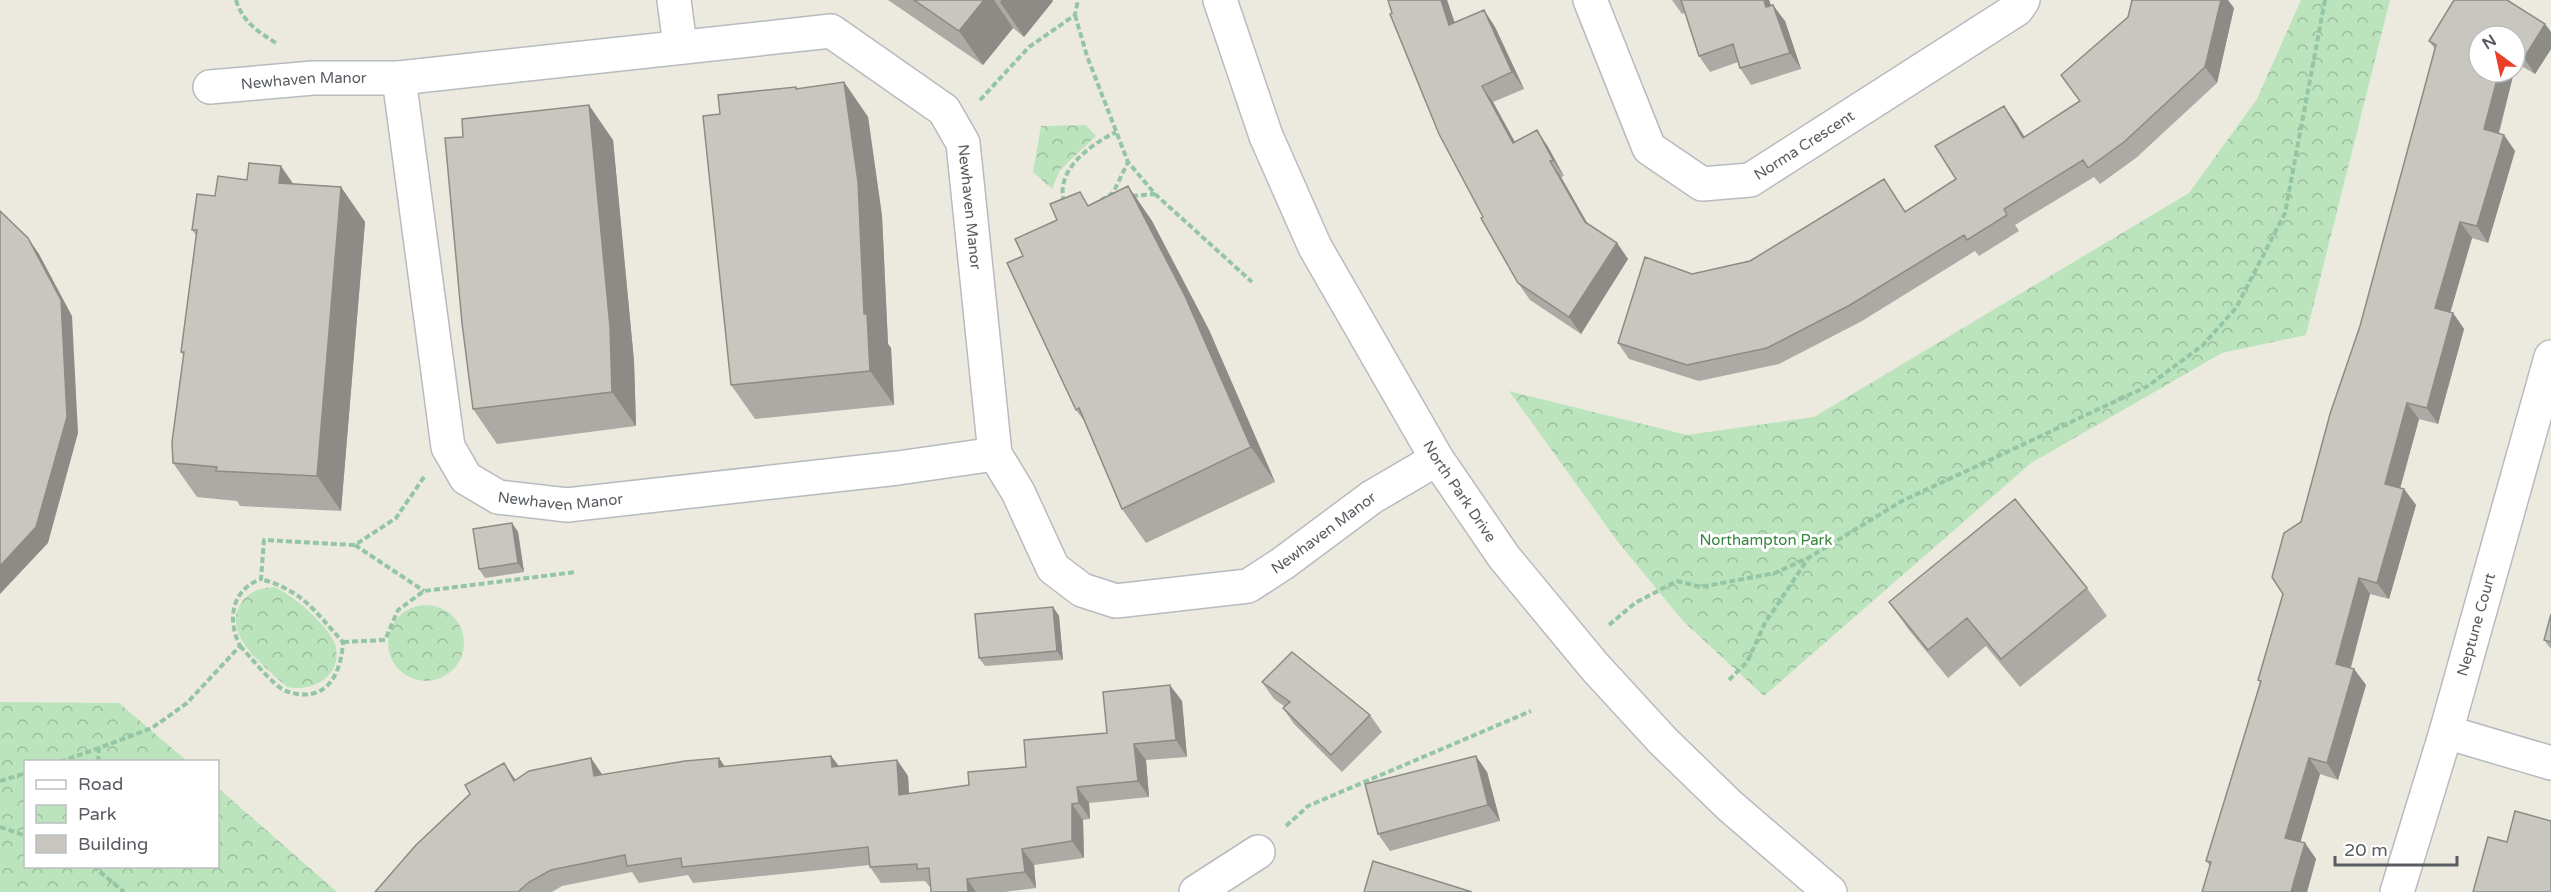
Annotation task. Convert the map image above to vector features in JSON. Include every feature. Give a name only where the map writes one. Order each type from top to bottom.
[{"type":"street","points":[[675,0],[680,46]]},
{"type":"street","name":"North Park Drive","points":[[1220,0],[1266,136],[1315,247],[1437,459],[1504,557],[1580,650],[1663,741],[1730,806],[1830,892]]},
{"type":"street","name":"Norma Crescent","points":[[1590,0],[1649,148],[1702,184],[1750,180],[2017,9],[2023,0]]},
{"type":"street","name":"Newhaven Manor","points":[[210,87],[313,78],[399,78],[831,31],[944,110],[963,142],[995,454],[1018,492],[1053,568],[1082,590],[1116,601],[1248,585],[1282,564],[1372,496],[1437,459]]},
{"type":"street","name":"Newhaven Manor","points":[[399,78],[448,447],[466,478],[498,497],[567,505],[898,468],[995,454]]},
{"type":"street","name":"Neptune Court","points":[[2397,892],[2446,732],[2551,357]]},
{"type":"street","points":[[2446,732],[2551,763]]},
{"type":"street","points":[[1196,892],[1258,852]]},
{"type":"path","points":[[237,0],[239,8],[255,30],[296,54],[313,78]]},
{"type":"path","points":[[1078,0],[1075,15],[1128,162],[1155,195],[1252,282]]},
{"type":"path","points":[[1580,650],[1635,603],[1677,581],[1701,587],[1775,573],[1810,557],[1902,501],[2148,386],[2203,345],[2236,308],[2285,213],[2325,0]]},
{"type":"path","points":[[955,126],[1029,47],[1075,15]]},
{"type":"path","points":[[1066,210],[1062,189],[1069,170],[1097,141],[1116,132]]},
{"type":"path","points":[[1086,210],[1113,193],[1128,162]]},
{"type":"path","points":[[1113,193],[1135,197],[1155,195]]},
{"type":"path","points":[[355,545],[396,518],[448,447]]},
{"type":"path","points":[[261,579],[264,540],[355,545],[424,591]]},
{"type":"path","points":[[1729,680],[1747,662],[1765,623],[1810,557]]},
{"type":"path","points":[[343,642],[385,640],[398,610],[424,591],[576,573]]},
{"type":"path","points":[[261,579],[287,587],[304,599],[343,642],[343,659],[335,677],[323,690],[306,694],[284,691],[240,646],[232,626],[235,604],[242,592],[261,579]]},
{"type":"path","points":[[66,760],[152,728],[187,702],[240,646]]},
{"type":"path","points":[[1258,852],[1308,806],[1531,711]]},
{"type":"path","points":[[98,760],[99,748]]},
{"type":"path","points":[[0,781],[24,774]]},
{"type":"path","points":[[0,827],[24,835]]},
{"type":"path","points":[[94,868],[123,892]]},
{"type":"green space","name":"Northampton Park","points":[[2301,0],[2390,0],[2306,335],[2222,353],[2031,463],[1764,696],[1683,621],[1618,542],[1509,391],[1687,435],[1814,417],[2189,193],[2257,99]]},
{"type":"green space","points":[[1086,125],[1096,136],[1060,170],[1052,189],[1033,172],[1041,126]]},
{"type":"green space","points":[[274,587],[309,611],[325,628],[335,644],[337,655],[335,665],[331,673],[316,684],[307,687],[287,687],[258,661],[241,639],[236,615],[241,603],[256,591]]},
{"type":"green space","points":[[434,605],[447,611],[458,622],[464,635],[462,658],[447,675],[434,681],[418,681],[405,675],[390,658],[388,635],[394,622],[411,607]]},
{"type":"green space","points":[[0,702],[119,703],[186,760],[24,760],[24,868],[219,868],[219,789],[337,892],[0,892]]},
{"type":"building","points":[[914,0],[984,0],[959,31]]},
{"type":"building","points":[[1388,0],[1441,0],[1449,25],[1484,10],[1512,72],[1482,86],[1513,143],[1537,130],[1553,160],[1550,161],[1585,222],[1617,243],[1569,317],[1518,283],[1481,218],[1483,217],[1439,134],[1390,14],[1392,13]]},
{"type":"building","points":[[1681,0],[1764,0],[1766,7],[1773,5],[1790,53],[1740,68],[1733,44],[1699,56]]},
{"type":"building","points":[[2132,0],[2221,0],[2205,67],[2124,142],[2088,168],[2083,160],[2004,209],[2007,215],[1967,240],[1964,235],[1850,305],[1767,348],[1687,365],[1618,343],[1645,257],[1692,274],[1750,261],[1884,179],[1905,212],[1956,179],[1935,146],[2004,106],[2023,138],[2080,101],[2061,75],[2128,17]]},
{"type":"building","points":[[2454,0],[2507,0],[2545,24],[2527,53],[2527,24],[2467,24],[2467,84],[2496,84],[2484,129],[2504,135],[2477,226],[2460,222],[2435,308],[2453,313],[2427,408],[2407,403],[2385,484],[2404,489],[2377,583],[2359,578],[2336,664],[2354,669],[2327,763],[2309,758],[2285,838],[2305,843],[2291,892],[2202,892],[2211,862],[2206,861],[2261,681],[2258,680],[2283,594],[2272,577],[2284,533],[2301,522],[2330,414],[2360,326],[2436,45],[2429,41]]},
{"type":"building","points":[[844,82],[858,182],[864,314],[867,314],[870,371],[731,385],[703,116],[720,114],[718,95],[796,87],[796,89]]},
{"type":"building","points":[[589,105],[610,327],[612,392],[473,409],[462,323],[445,138],[463,137],[462,119]]},
{"type":"building","points":[[249,163],[281,166],[279,183],[341,187],[317,476],[216,471],[217,467],[173,463],[172,442],[184,352],[181,352],[197,230],[192,230],[197,194],[215,196],[218,176],[247,180]]},
{"type":"building","points":[[1128,186],[1185,296],[1251,447],[1122,509],[1079,408],[1076,410],[1007,263],[1023,256],[1015,239],[1057,220],[1050,204],[1080,192],[1088,206]]},
{"type":"building","points":[[0,211],[28,238],[61,300],[67,417],[36,527],[0,566]]},
{"type":"building","points":[[2015,499],[2087,588],[2001,659],[1967,618],[1928,650],[1889,602]]},
{"type":"building","points":[[512,523],[518,563],[479,569],[473,529]]},
{"type":"building","points":[[1053,607],[1057,651],[979,658],[975,614]]},
{"type":"building","points":[[2551,614],[2551,642],[2544,640]]},
{"type":"building","points":[[1292,652],[1370,715],[1331,755],[1283,708],[1290,702],[1262,682]]},
{"type":"building","points":[[1170,685],[1176,740],[1134,744],[1138,781],[1077,787],[1079,803],[1072,804],[1072,841],[1022,849],[1025,872],[967,879],[968,892],[931,892],[929,868],[917,869],[917,864],[870,867],[868,847],[682,867],[681,858],[627,866],[625,855],[551,870],[529,882],[518,892],[375,892],[416,845],[470,794],[465,785],[504,763],[514,781],[529,771],[591,758],[594,776],[685,761],[719,758],[719,767],[831,756],[832,767],[897,760],[899,795],[969,785],[968,772],[1026,767],[1024,740],[1107,733],[1103,692]]},
{"type":"building","points":[[1476,756],[1488,805],[1378,834],[1365,784]]},
{"type":"building","points":[[2515,811],[2551,821],[2551,892],[2473,892],[2488,837],[2507,842]]},
{"type":"building","points":[[1373,861],[1472,892],[1364,892]]}]
